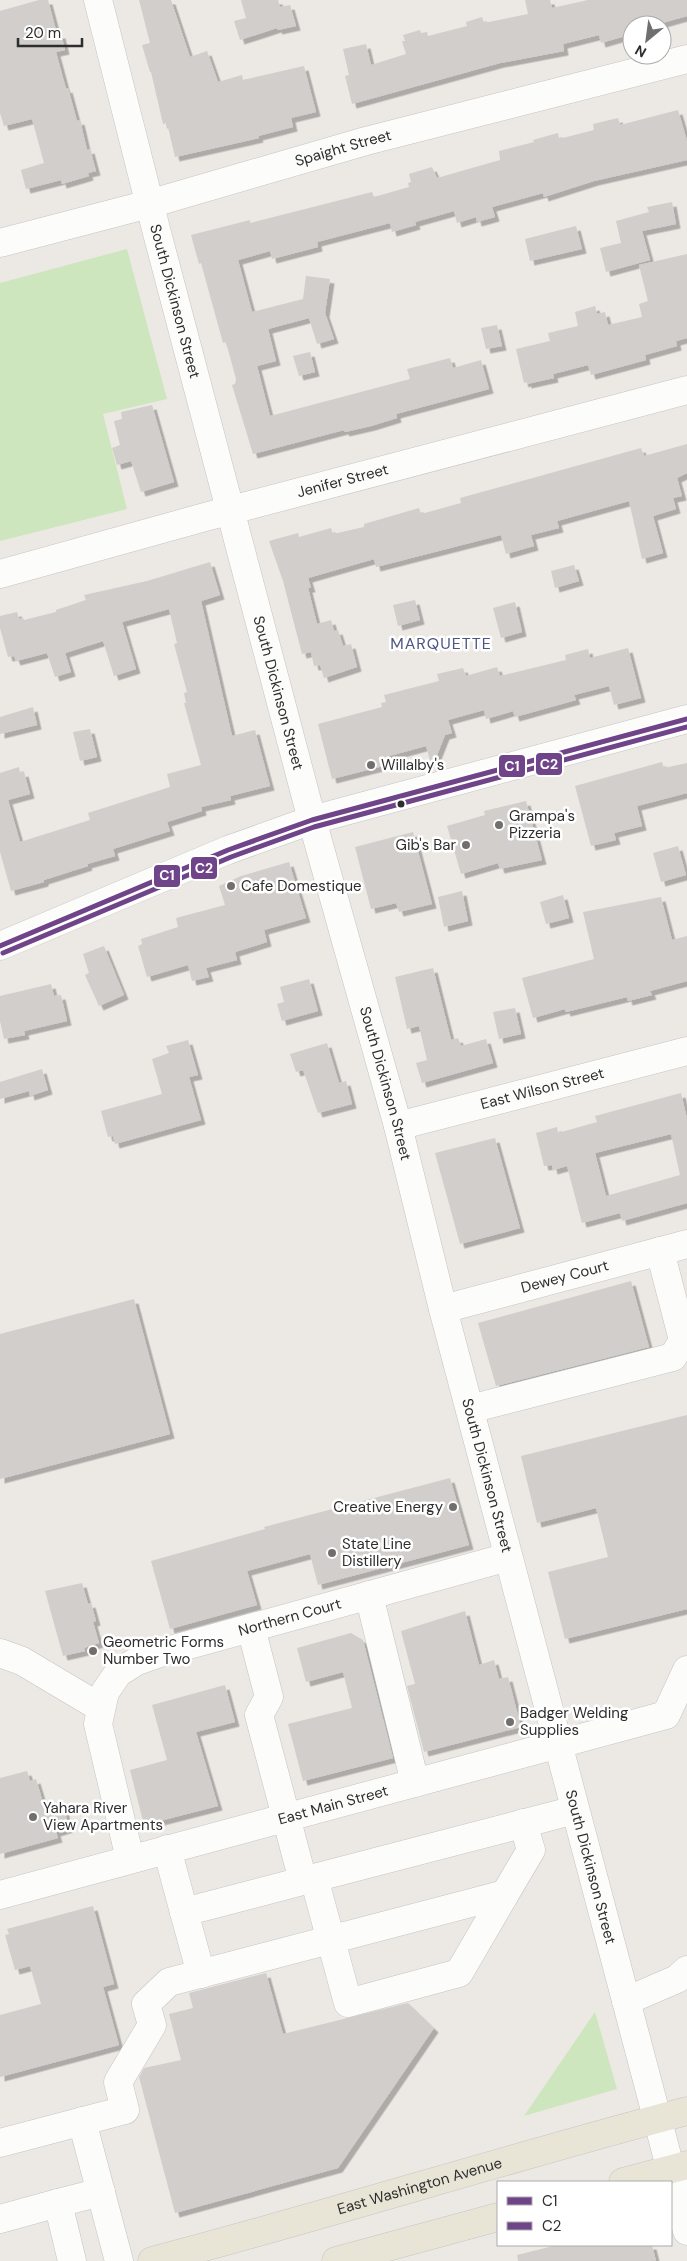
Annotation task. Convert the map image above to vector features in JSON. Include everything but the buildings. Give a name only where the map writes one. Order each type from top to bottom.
[{"type":"main road","name":"East Washington Avenue","points":[[152,2261],[303,2221],[478,2169],[687,2112]]},
{"type":"main road","points":[[628,2181],[679,2167]]},
{"type":"main road","points":[[336,2261],[497,2217]]},
{"type":"street","name":"South Dickinson Street","points":[[98,0],[149,204],[312,820],[398,1126],[443,1310],[626,2001],[658,2119],[679,2167],[687,2231]]},
{"type":"street","name":"Spaight Street","points":[[0,243],[149,204],[366,141],[687,59]]},
{"type":"street","name":"Jenifer Street","points":[[0,574],[231,510],[687,390]]},
{"type":"street","points":[[0,946],[228,850],[312,820],[687,719]]},
{"type":"street","name":"East Wilson Street","points":[[398,1126],[687,1051]]},
{"type":"street","name":"Dewey Court","points":[[443,1310],[687,1244]]},
{"type":"street","points":[[470,1409],[673,1357],[683,1340],[660,1251]]},
{"type":"street","name":"Northern Court","points":[[130,1858],[98,1724],[105,1692],[118,1673],[137,1661],[508,1557]]},
{"type":"street","points":[[369,1595],[415,1783]]},
{"type":"street","points":[[250,1628],[269,1697],[259,1715],[286,1817],[331,1939],[348,2003],[459,1973],[531,1850],[523,1823]]},
{"type":"street","points":[[0,1653],[22,1661],[101,1708]]},
{"type":"street","name":"East Main Street","points":[[0,1895],[130,1858],[666,1715],[687,1670]]},
{"type":"street","points":[[184,1912],[575,1810]]},
{"type":"street","points":[[167,1849],[201,1974]]},
{"type":"street","points":[[0,2143],[126,2110],[118,2082],[152,2025],[146,2004],[169,1982],[506,1894]]},
{"type":"street","points":[[626,2001],[678,1979],[687,1970]]},
{"type":"street","points":[[82,2121],[119,2261]]},
{"type":"street","points":[[0,2219],[101,2192]]},
{"type":"street","points":[[58,2203],[72,2261]]},
{"type":"green space","points":[[127,249],[167,399],[103,414],[127,509],[0,541],[0,283]]},
{"type":"green space","points":[[595,2012],[617,2089],[524,2116]]},
{"type":"transit line","name":"C1","points":[[0,946],[228,850],[312,820],[687,719]]},
{"type":"transit line","name":"C2","points":[[3,953],[231,857],[314,827],[687,727]]},
{"type":"place","name":"Willalby's","points":[[371,765]]},
{"type":"place","name":"Grampa's Pizzeria","points":[[499,825]]},
{"type":"place","name":"Gib's Bar","points":[[466,845]]},
{"type":"place","name":"Cafe Domestique","points":[[231,886]]},
{"type":"place","name":"Creative Energy","points":[[453,1507]]},
{"type":"place","name":"State Line Distillery","points":[[332,1553]]},
{"type":"place","name":"Geometric Forms Number Two","points":[[93,1651]]},
{"type":"place","name":"Badger Welding Supplies","points":[[510,1722]]},
{"type":"place","name":"Yahara River View Apartments","points":[[33,1817]]},
{"type":"district","name":"MARQUETTE","points":[[441,643]]}]
